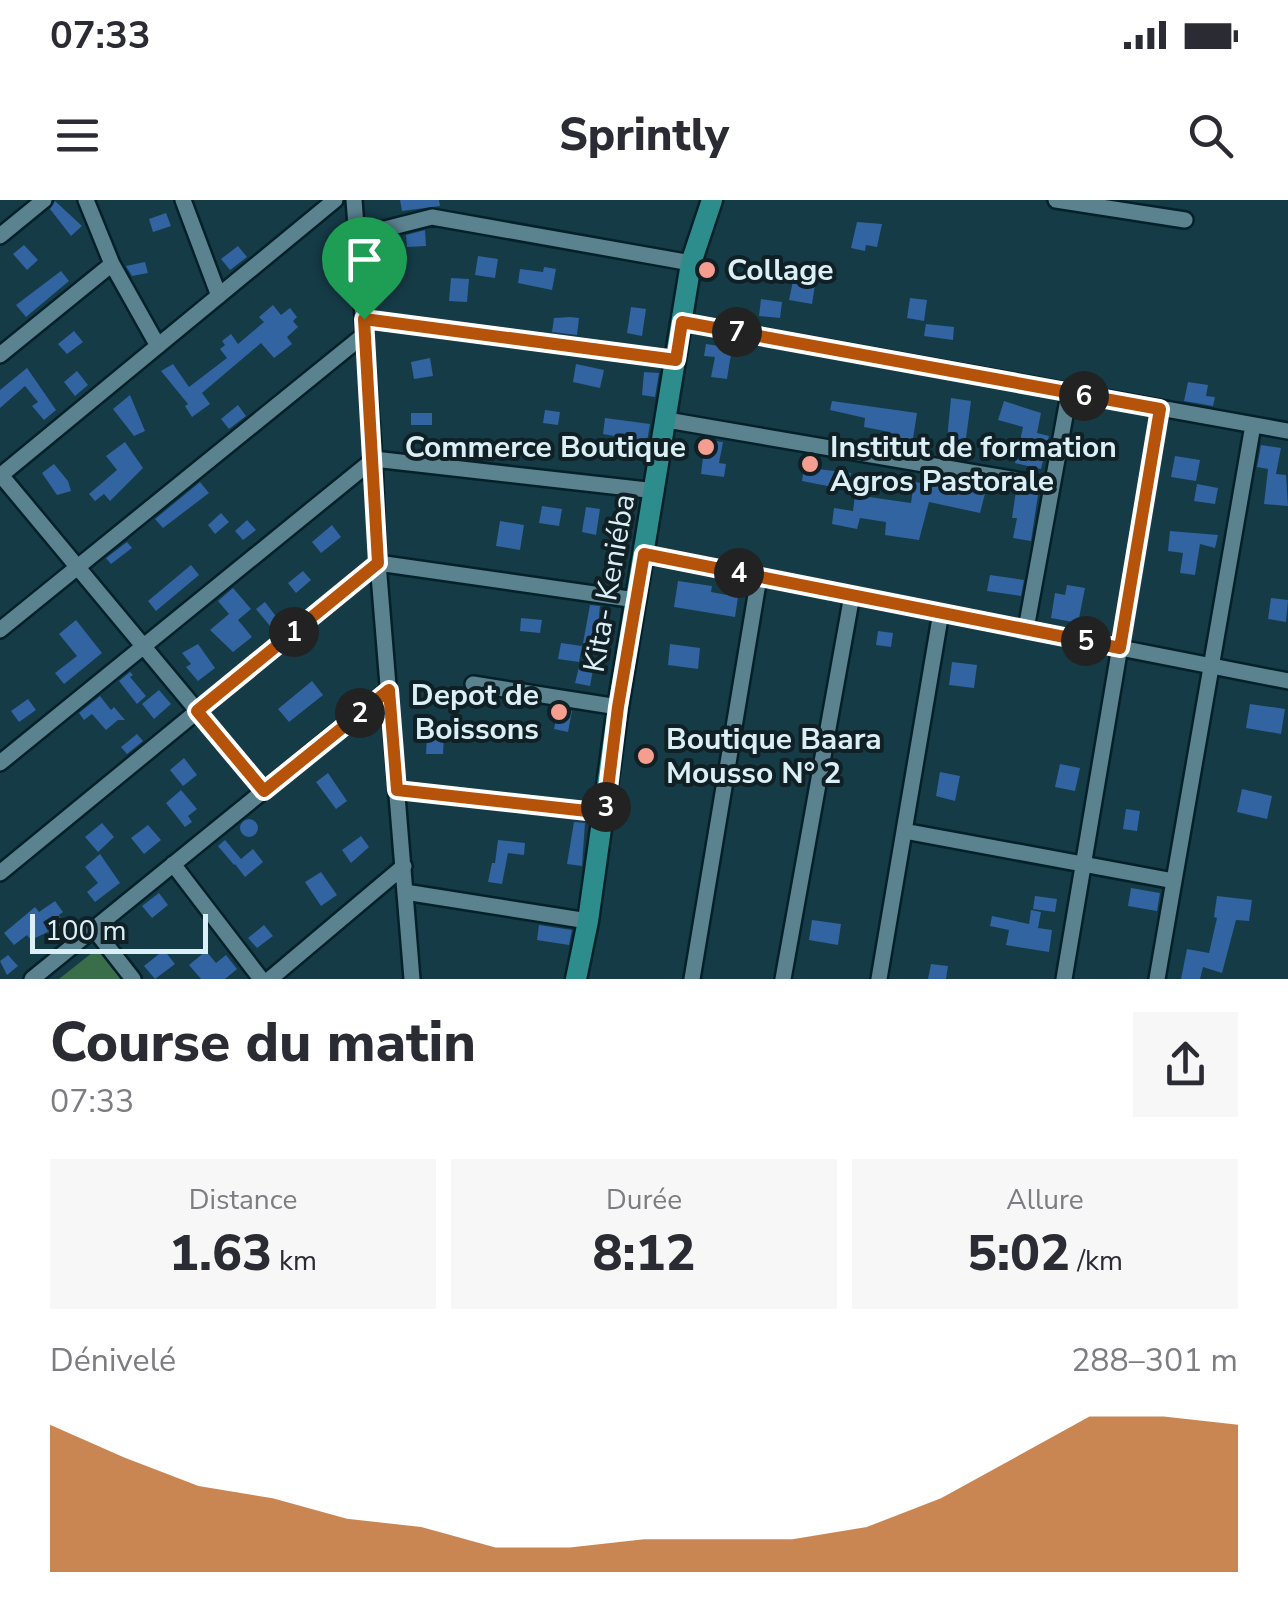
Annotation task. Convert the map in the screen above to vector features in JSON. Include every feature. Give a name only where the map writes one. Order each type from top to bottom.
[{"type":"main road","name":"Kita- Keniéba","points":[[576,979],[692,264],[712,200]]},
{"type":"street","points":[[0,236],[44,200]]},
{"type":"street","points":[[86,200],[112,264],[158,346]]},
{"type":"street","points":[[183,200],[219,296]]},
{"type":"street","points":[[264,791],[0,475],[334,200]]},
{"type":"street","points":[[354,200],[378,563],[412,979]]},
{"type":"street","points":[[1056,200],[1185,220]]},
{"type":"street","points":[[357,236],[432,217],[692,264]]},
{"type":"street","points":[[0,354],[112,264]]},
{"type":"street","points":[[682,322],[1288,431]]},
{"type":"street","points":[[0,630],[364,326],[676,360]]},
{"type":"street","points":[[1026,629],[1069,394]]},
{"type":"street","points":[[1064,979],[1160,409]]},
{"type":"street","points":[[666,420],[1052,486]]},
{"type":"street","points":[[1157,979],[1253,425]]},
{"type":"street","points":[[0,763],[374,459],[656,491]]},
{"type":"street","points":[[644,554],[1288,681]]},
{"type":"street","points":[[0,873],[378,563],[636,600]]},
{"type":"street","points":[[692,979],[759,576]]},
{"type":"street","points":[[783,979],[852,595]]},
{"type":"street","points":[[879,979],[940,618]]},
{"type":"street","points":[[474,684],[618,707]]},
{"type":"street","points":[[32,979],[389,690]]},
{"type":"street","points":[[397,790],[605,813]]},
{"type":"street","points":[[904,831],[1174,881]]},
{"type":"street","points":[[173,864],[262,979]]},
{"type":"street","points":[[270,979],[404,866]]},
{"type":"street","points":[[406,892],[588,921]]},
{"type":"street","points":[[94,929],[133,979]]},
{"type":"green space","points":[[97,949],[121,979],[59,979]]},
{"type":"building","points":[[400,200],[439,200],[440,206],[402,211]]},
{"type":"building","points":[[55,201],[82,226],[71,236],[50,209]]},
{"type":"building","points":[[166,213],[171,226],[153,232],[149,219]]},
{"type":"building","points":[[857,222],[882,224],[877,247],[866,245],[865,251],[851,248]]},
{"type":"building","points":[[425,230],[426,246],[407,247],[406,235]]},
{"type":"building","points":[[24,245],[38,260],[27,270],[13,254]]},
{"type":"building","points":[[238,246],[247,257],[230,270],[221,259]]},
{"type":"building","points":[[478,256],[498,259],[495,278],[475,275]]},
{"type":"building","points":[[145,262],[148,273],[132,276],[126,266]]},
{"type":"building","points":[[544,267],[556,269],[552,290],[518,283],[520,269],[543,272]]},
{"type":"building","points":[[61,271],[69,281],[26,317],[16,305]]},
{"type":"building","points":[[451,278],[469,279],[467,302],[449,301]]},
{"type":"building","points":[[793,281],[815,285],[812,304],[789,300]]},
{"type":"building","points":[[910,298],[927,300],[924,321],[907,318]]},
{"type":"building","points":[[761,299],[782,302],[780,318],[759,316]]},
{"type":"building","points":[[273,305],[281,315],[290,308],[297,317],[293,321],[298,327],[287,337],[292,344],[274,358],[261,343],[202,393],[210,404],[192,417],[185,406],[188,404],[161,371],[173,364],[189,387],[227,358],[220,349],[225,345],[222,341],[231,334],[238,344],[264,322],[259,317]]},
{"type":"building","points":[[631,307],[646,309],[642,336],[627,333]]},
{"type":"building","points":[[554,318],[579,318],[577,335],[552,332]]},
{"type":"building","points":[[926,324],[954,327],[953,340],[924,336]]},
{"type":"building","points":[[74,331],[83,342],[67,354],[58,344]]},
{"type":"building","points":[[706,344],[732,348],[727,379],[711,377],[715,357],[704,356]]},
{"type":"building","points":[[430,358],[433,376],[414,379],[411,362]]},
{"type":"building","points":[[576,364],[604,370],[600,388],[573,382]]},
{"type":"building","points":[[27,368],[56,410],[44,420],[32,406],[38,402],[25,386],[0,408],[0,390]]},
{"type":"building","points":[[77,371],[88,385],[75,396],[64,382]]},
{"type":"building","points":[[644,372],[659,373],[655,397],[642,395]]},
{"type":"building","points":[[1188,382],[1208,385],[1206,396],[1215,397],[1213,406],[1184,401]]},
{"type":"building","points":[[130,395],[145,431],[134,436],[113,409]]},
{"type":"building","points":[[951,398],[971,401],[964,453],[946,450]]},
{"type":"building","points":[[832,401],[917,413],[912,445],[888,441],[890,432],[864,427],[865,418],[830,410]]},
{"type":"building","points":[[1004,401],[1041,413],[1037,433],[1049,436],[1041,469],[1015,463],[1023,427],[998,420]]},
{"type":"building","points":[[238,405],[246,416],[229,429],[221,419]]},
{"type":"building","points":[[545,410],[560,412],[558,425],[543,423]]},
{"type":"building","points":[[411,413],[432,413],[432,425],[411,425]]},
{"type":"building","points":[[605,418],[650,424],[647,442],[603,434]]},
{"type":"building","points":[[705,440],[723,442],[719,463],[726,464],[724,477],[701,474]]},
{"type":"building","points":[[125,442],[143,468],[110,501],[104,494],[95,501],[89,494],[117,470],[106,456]]},
{"type":"building","points":[[1261,445],[1281,448],[1276,474],[1286,475],[1288,506],[1264,504],[1268,469],[1257,467]]},
{"type":"building","points":[[806,455],[819,458],[818,469],[851,473],[848,490],[802,481]]},
{"type":"building","points":[[1175,456],[1200,460],[1196,481],[1171,477]]},
{"type":"building","points":[[54,464],[71,491],[57,495],[42,473]]},
{"type":"building","points":[[937,481],[975,491],[975,484],[987,486],[980,513],[929,502],[919,540],[885,535],[886,522],[860,518],[857,529],[832,524],[834,508],[853,511],[855,495],[911,503],[914,482],[937,485]]},
{"type":"building","points":[[200,482],[209,493],[163,528],[155,519]]},
{"type":"building","points":[[1197,484],[1218,488],[1215,504],[1194,501]]},
{"type":"building","points":[[1016,491],[1038,495],[1031,541],[1013,538]]},
{"type":"building","points":[[542,506],[562,509],[559,526],[539,523]]},
{"type":"building","points":[[586,507],[600,509],[596,535],[582,532]]},
{"type":"building","points":[[221,513],[229,522],[215,534],[208,525]]},
{"type":"building","points":[[247,520],[256,530],[243,540],[235,531]]},
{"type":"building","points":[[500,521],[524,525],[520,550],[496,546]]},
{"type":"building","points":[[332,525],[341,537],[321,553],[312,542]]},
{"type":"building","points":[[1170,531],[1218,535],[1215,548],[1200,544],[1195,575],[1180,573],[1183,553],[1168,551]]},
{"type":"building","points":[[127,542],[132,548],[111,564],[106,558]]},
{"type":"building","points":[[191,565],[199,575],[156,611],[148,601]]},
{"type":"building","points":[[303,571],[311,580],[296,593],[288,583]]},
{"type":"building","points":[[990,575],[1024,580],[1021,596],[987,591]]},
{"type":"building","points":[[678,581],[712,586],[711,592],[738,597],[735,617],[674,607]]},
{"type":"building","points":[[1067,585],[1085,588],[1078,623],[1051,618],[1055,593],[1065,595]]},
{"type":"building","points":[[233,588],[251,609],[238,620],[252,637],[233,652],[210,630],[229,614],[218,601]]},
{"type":"building","points":[[1271,598],[1288,600],[1286,622],[1268,619]]},
{"type":"building","points":[[265,602],[278,619],[270,626],[256,609]]},
{"type":"building","points":[[590,605],[600,606],[596,645],[583,643]]},
{"type":"building","points":[[521,618],[542,620],[540,633],[520,631]]},
{"type":"building","points":[[76,620],[102,653],[64,684],[55,673],[77,656],[59,634]]},
{"type":"building","points":[[878,631],[893,633],[891,647],[876,645]]},
{"type":"building","points":[[561,643],[582,646],[579,662],[558,659]]},
{"type":"building","points":[[198,644],[215,668],[198,681],[186,667],[191,664],[182,653]]},
{"type":"building","points":[[670,644],[700,648],[698,669],[668,665]]},
{"type":"building","points":[[952,662],[977,665],[974,688],[949,685]]},
{"type":"building","points":[[579,667],[593,670],[590,686],[575,683]]},
{"type":"building","points":[[130,672],[146,696],[137,704],[119,681]]},
{"type":"building","points":[[312,681],[323,695],[289,722],[278,709]]},
{"type":"building","points":[[159,690],[171,704],[154,719],[142,704]]},
{"type":"building","points":[[100,696],[125,720],[118,720],[106,730],[92,714],[84,720],[79,713]]},
{"type":"building","points":[[28,699],[36,710],[19,722],[11,711]]},
{"type":"building","points":[[1250,704],[1285,709],[1281,734],[1246,728]]},
{"type":"building","points":[[558,709],[572,711],[568,732],[554,729]]},
{"type":"building","points":[[137,734],[143,741],[127,754],[121,747]]},
{"type":"building","points":[[427,736],[444,736],[443,754],[426,754]]},
{"type":"building","points":[[184,758],[197,775],[183,786],[170,770]]},
{"type":"building","points":[[1060,764],[1080,768],[1075,791],[1055,787]]},
{"type":"building","points":[[940,772],[960,776],[955,801],[936,796]]},
{"type":"building","points":[[328,773],[347,801],[336,809],[316,782]]},
{"type":"building","points":[[1242,789],[1272,796],[1267,819],[1237,812]]},
{"type":"building","points":[[181,790],[197,809],[188,816],[192,822],[185,827],[166,803]]},
{"type":"building","points":[[1126,809],[1140,811],[1137,831],[1123,829]]},
{"type":"building","points":[[249,819],[258,828],[249,837],[240,828]]},
{"type":"building","points":[[574,822],[585,823],[582,866],[567,864]]},
{"type":"building","points":[[102,823],[114,837],[98,852],[85,837]]},
{"type":"building","points":[[148,825],[161,840],[144,854],[131,838]]},
{"type":"building","points":[[361,836],[369,847],[351,863],[342,850]]},
{"type":"building","points":[[225,840],[241,859],[234,865],[218,846]]},
{"type":"building","points":[[498,840],[525,843],[524,855],[508,853],[502,884],[488,882]]},
{"type":"building","points":[[253,849],[263,862],[245,877],[235,864]]},
{"type":"building","points":[[100,854],[120,883],[95,902],[87,892],[98,883],[85,867]]},
{"type":"building","points":[[321,872],[337,895],[321,906],[305,882]]},
{"type":"building","points":[[1131,888],[1160,893],[1157,911],[1128,906]]},
{"type":"building","points":[[159,893],[168,905],[152,918],[142,906]]},
{"type":"building","points":[[1035,896],[1057,899],[1055,912],[1033,909]]},
{"type":"building","points":[[1217,896],[1252,900],[1249,921],[1236,920],[1222,973],[1203,967],[1200,979],[1181,979],[1187,949],[1209,953],[1217,918]]},
{"type":"building","points":[[55,901],[63,912],[59,915],[64,924],[31,940],[27,935],[14,945],[4,933],[35,907],[39,912]]},
{"type":"building","points":[[1031,910],[1041,912],[1038,928],[1052,930],[1049,952],[1006,945],[1009,930],[990,926],[992,916],[1029,924]]},
{"type":"building","points":[[812,920],[841,924],[838,945],[809,940]]},
{"type":"building","points":[[264,925],[273,936],[257,948],[248,938]]},
{"type":"building","points":[[539,925],[572,930],[569,945],[537,940]]},
{"type":"building","points":[[164,950],[175,964],[155,979],[144,966]]},
{"type":"building","points":[[206,951],[216,963],[226,955],[237,969],[225,979],[201,979],[189,965]]},
{"type":"building","points":[[8,955],[18,966],[7,975],[0,961]]},
{"type":"building","points":[[931,964],[948,966],[946,979],[928,979]]},
{"type":"place","name":"Collage","points":[[707,270]]},
{"type":"place","name":"Commerce Boutique","points":[[706,447]]},
{"type":"place","name":"Institut de formation Agros Pastorale","points":[[810,464]]},
{"type":"place","name":"Depot de Boissons","points":[[559,712]]},
{"type":"place","name":"Boutique Baara Mousso N° 2","points":[[646,756]]},
{"type":"route","points":[[364,319],[676,360],[682,322],[1160,409],[1120,648],[644,554],[605,813],[397,790],[389,690],[264,791],[197,711],[378,563],[364,319]]}]
